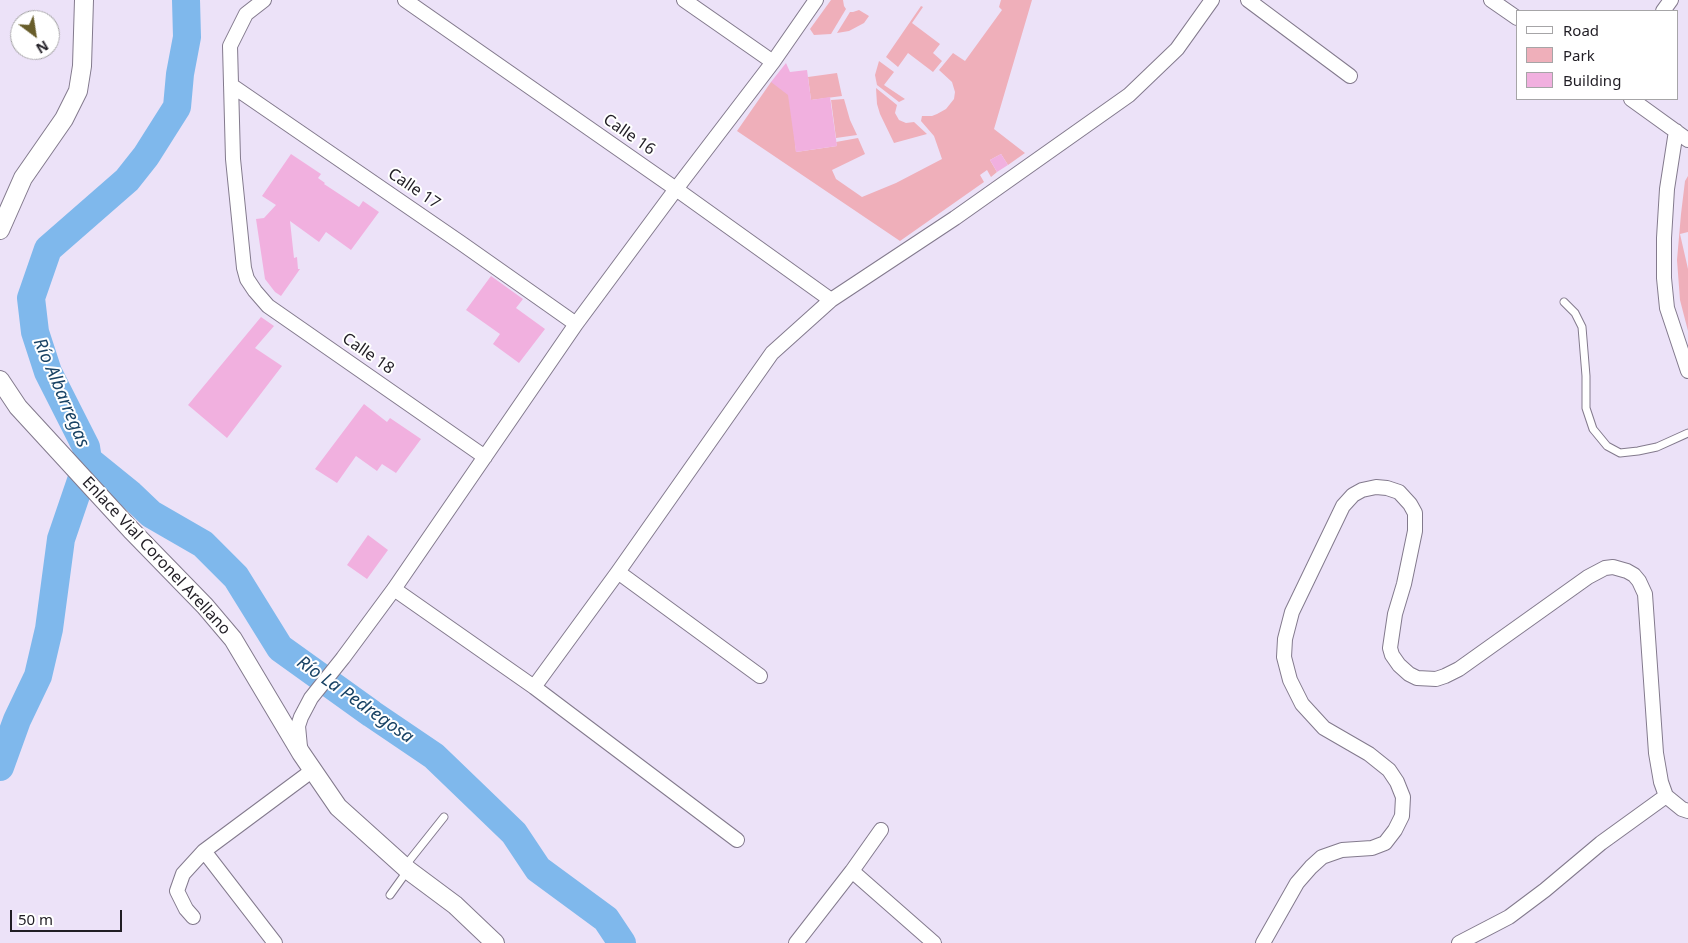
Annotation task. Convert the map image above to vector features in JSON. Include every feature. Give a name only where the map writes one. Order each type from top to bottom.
[{"type":"street","points":[[0,230],[23,178],[64,119],[78,91],[82,66],[84,0]]},
{"type":"street","name":"Calle 18","points":[[264,0],[246,14],[230,46],[233,159],[244,268],[247,279],[268,306],[485,458]]},
{"type":"street","name":"Calle 16","points":[[405,0],[676,189],[831,300]]},
{"type":"street","points":[[684,0],[773,62]]},
{"type":"street","points":[[301,753],[298,726],[311,698],[394,589],[576,324],[773,62],[816,0]]},
{"type":"street","points":[[534,687],[618,572],[772,353],[831,300],[955,218],[1129,95],[1177,49],[1212,0]]},
{"type":"street","points":[[1248,0],[1350,76]]},
{"type":"street","points":[[1491,0],[1516,17]]},
{"type":"street","name":"Calle 17","points":[[230,85],[462,243],[576,324]]},
{"type":"street","points":[[1632,100],[1688,140]]},
{"type":"street","points":[[1676,131],[1667,189],[1664,278],[1667,308],[1688,371]]},
{"type":"street","name":"Enlace Vial Coronel Arellano","points":[[0,380],[18,408],[234,639],[301,753],[338,807],[406,868],[455,905],[495,943]]},
{"type":"street","points":[[1263,943],[1297,883],[1311,866],[1322,857],[1342,850],[1372,848],[1385,843],[1395,830],[1402,816],[1403,797],[1390,770],[1369,754],[1324,728],[1302,704],[1290,680],[1284,657],[1285,639],[1292,612],[1343,506],[1353,495],[1362,490],[1376,487],[1399,492],[1415,513],[1415,532],[1404,584],[1395,614],[1390,648],[1392,655],[1399,665],[1417,678],[1436,678],[1459,669],[1588,577],[1605,568],[1613,566],[1634,575],[1645,594],[1656,753],[1661,782],[1666,796],[1688,811]]},
{"type":"street","points":[[618,572],[760,676]]},
{"type":"street","points":[[394,589],[534,687],[737,840]]},
{"type":"street","points":[[193,917],[186,909],[177,891],[183,874],[204,851],[313,770]]},
{"type":"street","points":[[1459,943],[1509,917],[1545,890],[1601,843],[1666,796]]},
{"type":"street","points":[[796,943],[881,830]]},
{"type":"street","points":[[204,851],[275,943]]},
{"type":"street","points":[[852,871],[934,943]]},
{"type":"lane","points":[[1564,302],[1575,313],[1582,328],[1586,376],[1586,408],[1593,430],[1607,446],[1620,453],[1638,451],[1657,447],[1688,433]]},
{"type":"lane","points":[[390,895],[406,868],[444,818]]},
{"type":"green space","points":[[831,0],[843,0],[846,9],[831,34],[814,35],[810,29]]},
{"type":"green space","points":[[1001,0],[1032,0],[994,129],[1025,153],[1008,165],[1001,154],[990,160],[997,172],[991,177],[987,170],[980,175],[984,182],[900,241],[737,131],[771,82],[789,78],[796,152],[837,146],[836,142],[858,138],[865,154],[832,170],[836,179],[862,197],[896,183],[942,159],[934,136],[921,121],[922,116],[932,116],[946,109],[954,99],[955,92],[952,82],[939,70],[953,53],[965,61],[1002,10],[999,7]]},
{"type":"green space","points":[[921,6],[923,7],[912,23],[940,44],[933,53],[942,61],[933,72],[908,53],[898,67],[886,57]]},
{"type":"green space","points":[[859,10],[869,16],[864,23],[849,31],[837,33],[850,12]]},
{"type":"green space","points":[[879,61],[894,72],[884,85],[905,99],[899,102],[877,85],[875,75]]},
{"type":"green space","points":[[837,73],[842,96],[811,100],[808,77]]},
{"type":"green space","points":[[876,88],[897,105],[895,113],[899,120],[906,123],[914,122],[927,134],[894,143],[880,114]]},
{"type":"green space","points":[[844,99],[857,135],[836,138],[831,100]]},
{"type":"green space","points":[[1688,176],[1688,232],[1680,234],[1688,269],[1688,331],[1680,300],[1677,260],[1685,181]]},
{"type":"building","points":[[786,63],[790,72],[807,70],[811,100],[830,97],[837,146],[796,152],[788,95],[771,82]]},
{"type":"building","points":[[291,154],[321,174],[318,178],[324,184],[359,207],[363,201],[379,212],[351,250],[326,232],[319,242],[290,221],[294,258],[297,257],[298,269],[300,269],[281,296],[275,292],[265,279],[256,219],[264,218],[276,205],[262,196]]},
{"type":"building","points":[[1001,154],[1008,165],[997,172],[990,160]]},
{"type":"building","points":[[491,276],[523,299],[516,308],[545,329],[519,363],[493,344],[500,334],[466,310]]},
{"type":"building","points":[[261,317],[274,326],[255,348],[282,366],[227,438],[188,405]]},
{"type":"building","points":[[364,404],[387,422],[390,418],[421,439],[396,473],[382,464],[377,471],[356,456],[337,483],[315,469]]},
{"type":"building","points":[[368,535],[388,550],[367,579],[347,565]]},
{"type":"waterway","name":"Río Albarregas","points":[[0,767],[17,720],[38,676],[49,629],[61,539],[88,460],[86,447],[48,372],[35,332],[31,298],[48,249],[127,180],[146,156],[177,107],[180,74],[187,37],[186,0]]},
{"type":"waterway","name":"Río La Pedregosa","points":[[88,460],[130,494],[151,514],[203,544],[236,577],[280,648],[434,756],[514,833],[538,869],[606,919],[622,943]]}]
